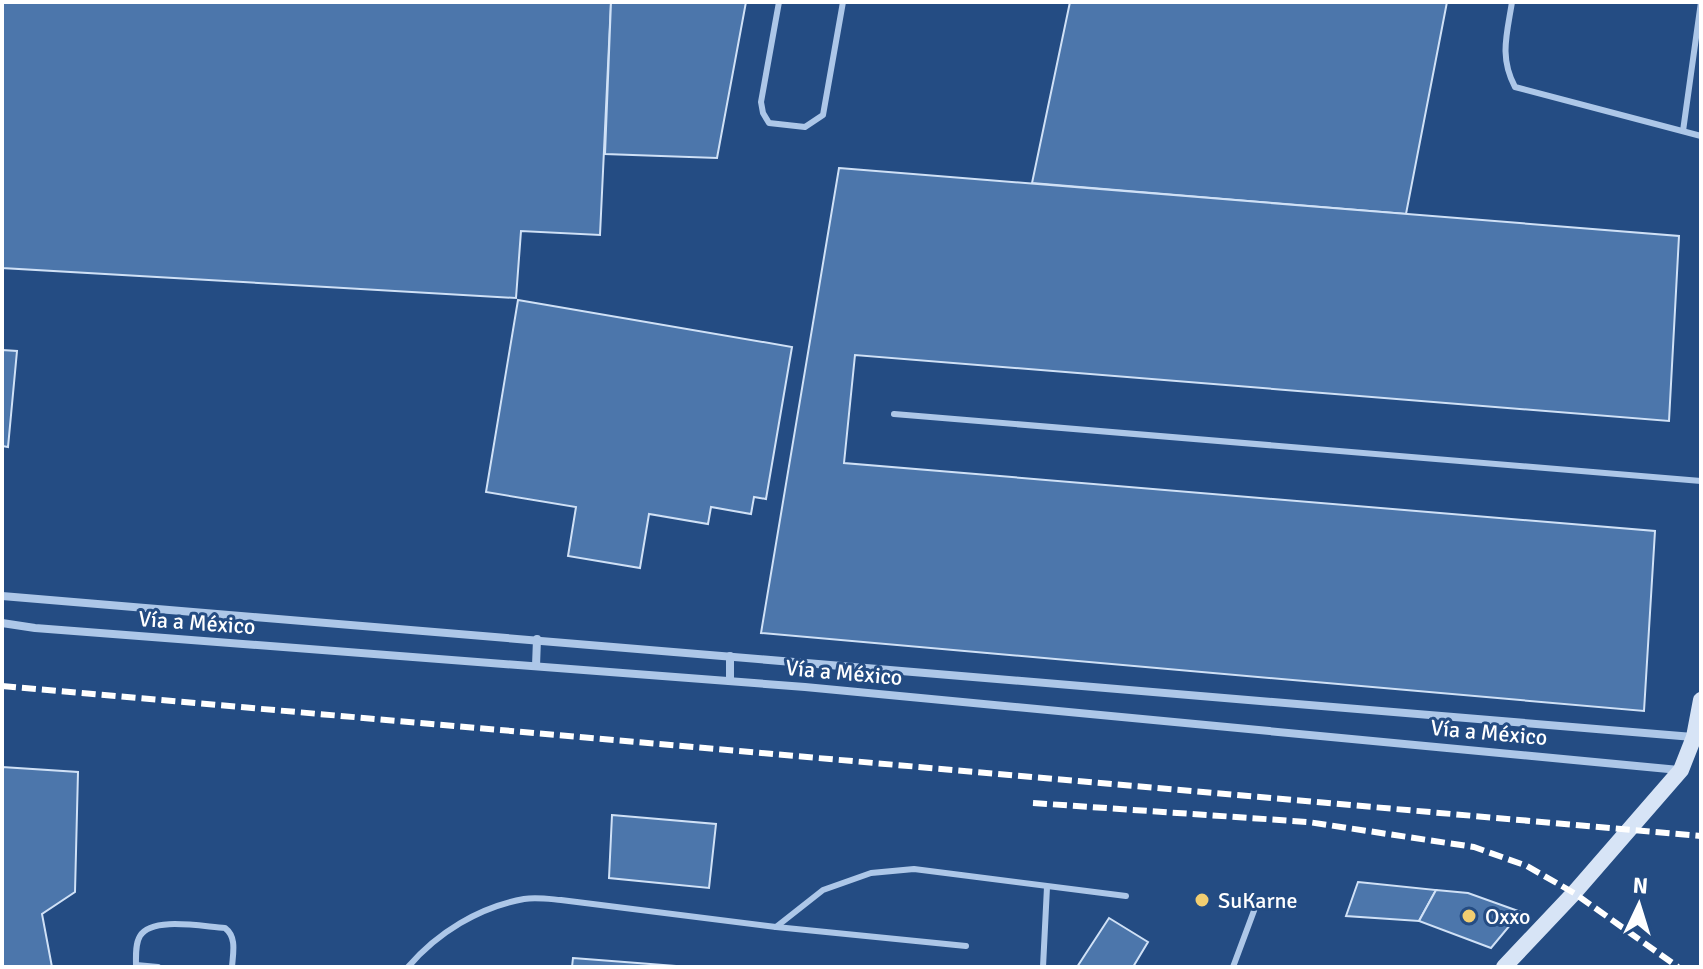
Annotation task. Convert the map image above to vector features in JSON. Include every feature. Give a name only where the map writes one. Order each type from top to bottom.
[{"type":"street","points":[[2,596],[1697,738]]},
{"type":"street","name":"Vía a México","points":[[2,623],[730,681],[1681,770]]},
{"type":"street","points":[[536,666],[537,639]]},
{"type":"street","points":[[730,656],[730,681]]},
{"type":"street","points":[[1504,967],[1574,893],[1681,770],[1697,738],[1701,700]]},
{"type":"lane","points":[[779,2],[761,102],[769,123],[805,127],[823,115],[843,2]]},
{"type":"lane","points":[[1512,2],[1504,54],[1506,71],[1515,87],[1701,136]]},
{"type":"lane","points":[[1683,131],[1701,2]]},
{"type":"lane","points":[[894,414],[1701,481]]},
{"type":"lane","points":[[776,927],[823,890],[871,873],[914,869],[1126,896]]},
{"type":"lane","points":[[1043,967],[1047,887]]},
{"type":"lane","points":[[408,967],[423,949],[456,926],[488,910],[526,898],[966,946]]},
{"type":"lane","points":[[1233,967],[1258,900]]},
{"type":"lane","points":[[158,967],[136,966],[137,939],[146,927],[164,924],[225,928],[231,933],[233,941],[232,967]]},
{"type":"building","points":[[2,2],[611,2],[600,235],[521,231],[516,298],[2,268]]},
{"type":"building","points":[[611,2],[746,2],[717,158],[605,154]]},
{"type":"building","points":[[1070,2],[1447,2],[1406,214],[1032,183]]},
{"type":"building","points":[[839,168],[1679,236],[1669,421],[855,355],[844,463],[1655,531],[1644,711],[761,633]]},
{"type":"building","points":[[518,300],[792,347],[766,499],[754,497],[751,514],[711,507],[708,524],[649,514],[640,568],[568,556],[576,507],[486,492]]},
{"type":"building","points":[[2,350],[17,351],[8,447],[2,446]]},
{"type":"building","points":[[2,767],[78,772],[75,892],[42,914],[52,967],[2,967]]},
{"type":"building","points":[[612,815],[716,824],[709,888],[609,878]]},
{"type":"building","points":[[1358,882],[1436,890],[1419,921],[1346,916]]},
{"type":"building","name":"Oxxo","points":[[1436,890],[1468,893],[1521,912],[1491,948],[1419,921]]},
{"type":"building","points":[[1109,918],[1148,942],[1133,967],[1077,967]]},
{"type":"building","points":[[573,958],[689,967],[572,967]]},
{"type":"railway","points":[[2,686],[1701,836]]},
{"type":"railway","points":[[1033,803],[1308,822],[1474,847],[1527,866],[1574,893],[1678,967]]},
{"type":"place","name":"SuKarne","points":[[1202,900]]},
{"type":"place","name":"Oxxo","points":[[1469,916]]}]
